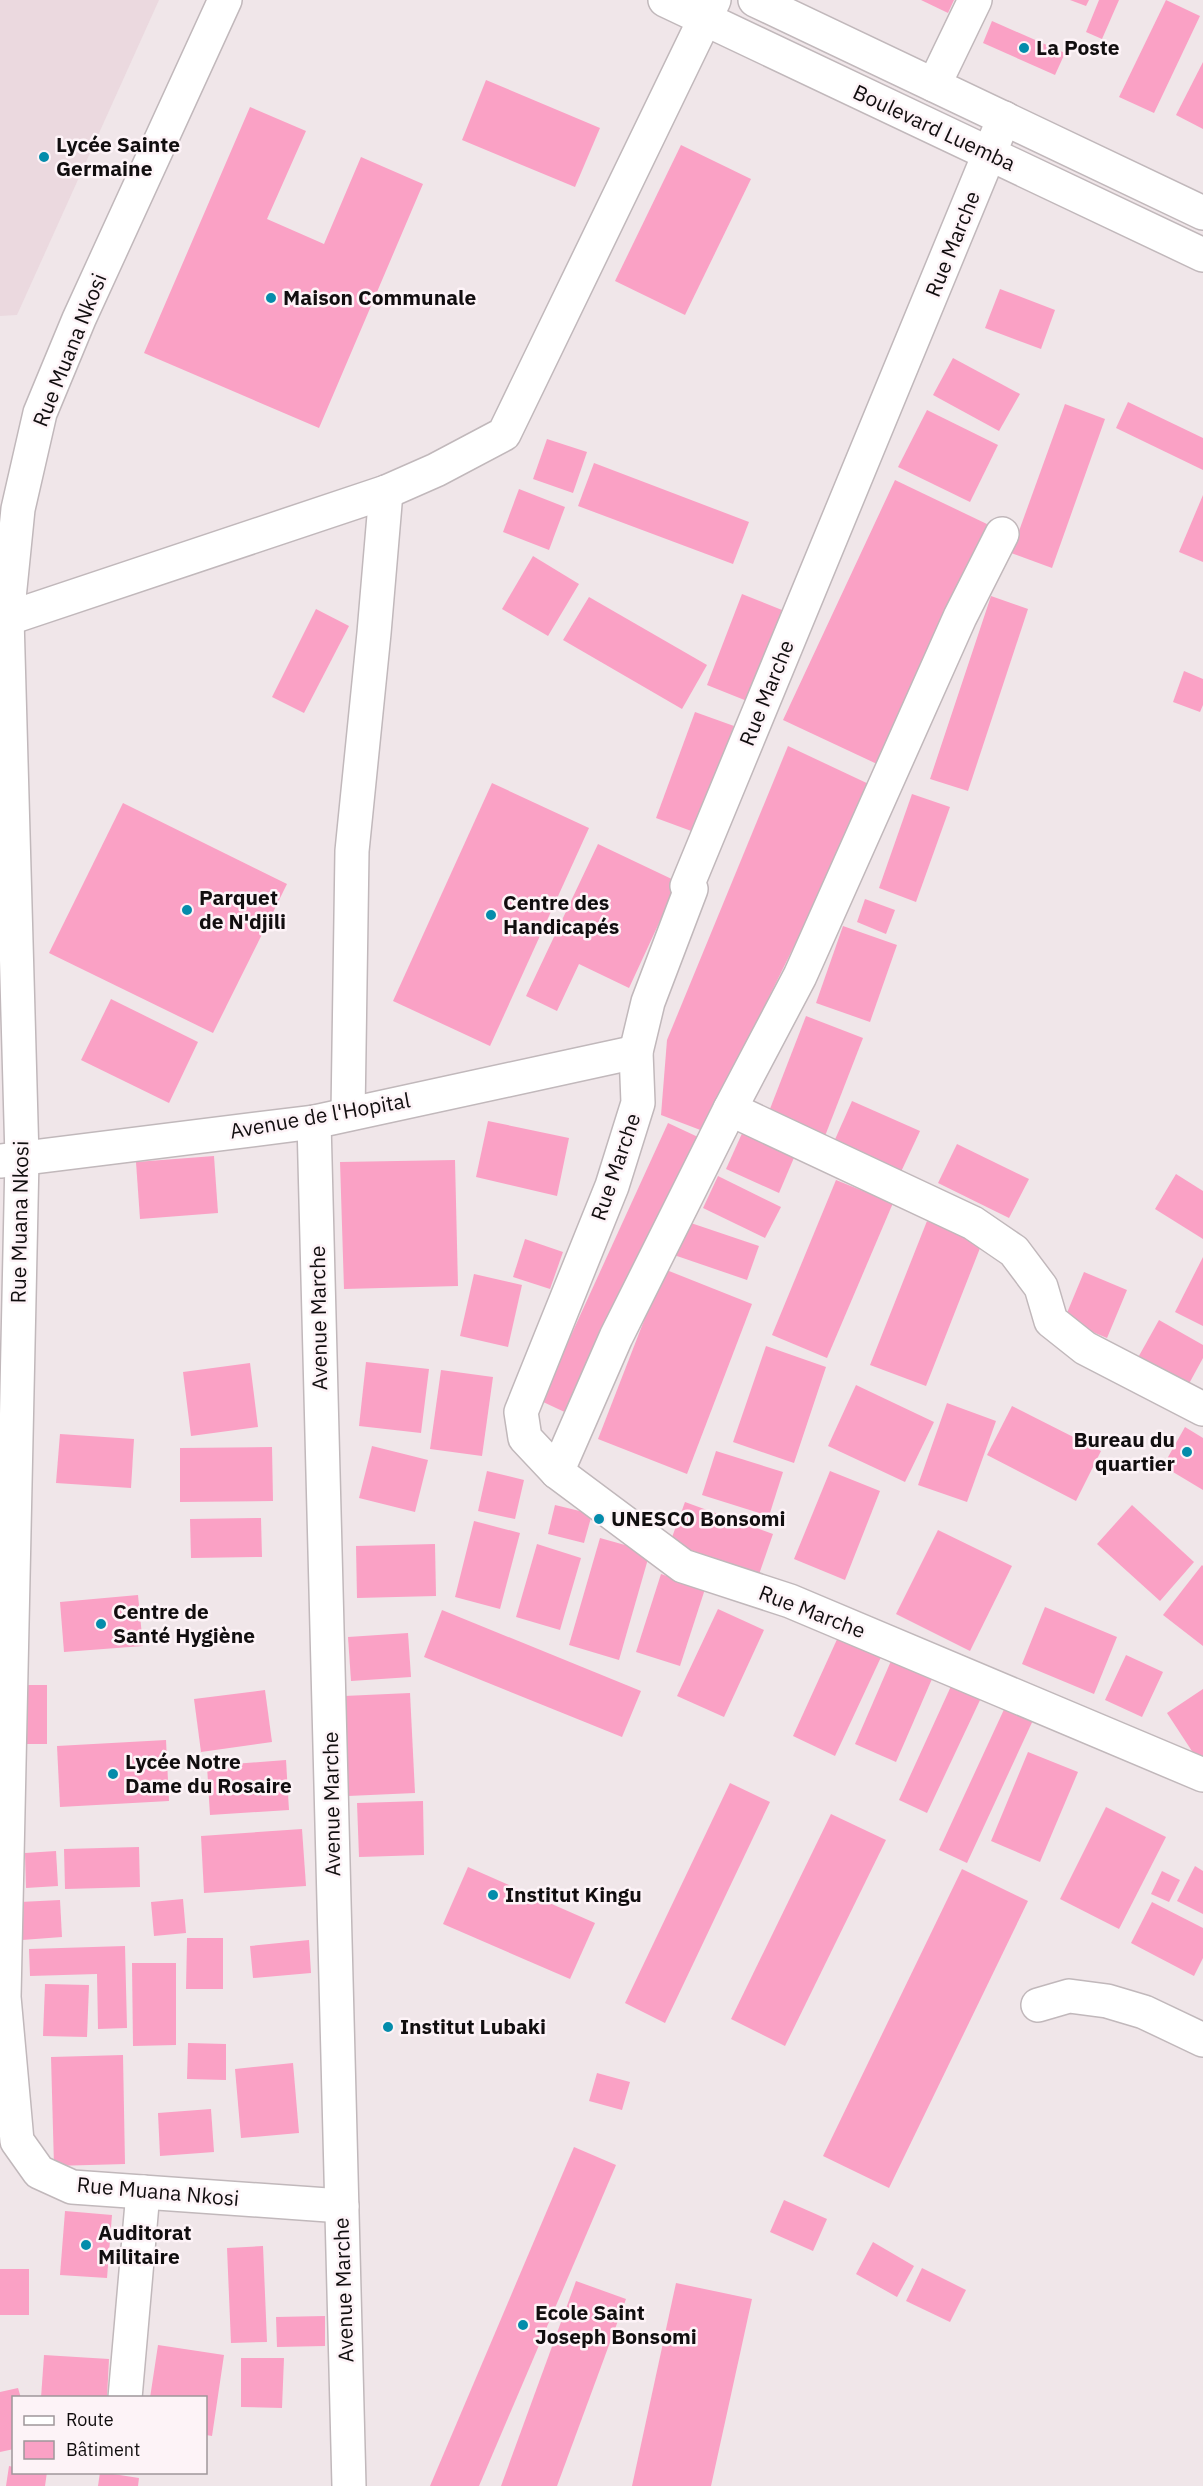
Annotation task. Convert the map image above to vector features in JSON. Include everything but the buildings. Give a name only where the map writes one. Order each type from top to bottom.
[{"type":"street","name":"Rue Muana Nkosi","points":[[225,0],[79,319],[40,413],[18,509],[3,620],[11,1160],[2,1996],[17,2141],[39,2172],[72,2187],[342,2206]]},
{"type":"street","name":"Boulevard Luemba","points":[[665,0],[709,10],[990,154],[1203,255]]},
{"type":"street","name":"Boulevard Luemba","points":[[755,0],[1203,213]]},
{"type":"street","points":[[934,85],[975,0]]},
{"type":"street","points":[[3,620],[386,492],[436,470],[504,434],[709,10]]},
{"type":"street","name":"Rue Marche","points":[[1004,118],[687,886],[691,889],[648,1002],[636,1052],[638,1103],[612,1186],[521,1412],[525,1438],[557,1472],[684,1566],[790,1601],[1203,1775]]},
{"type":"street","points":[[348,1114],[352,851],[386,492]]},
{"type":"street","points":[[557,1472],[616,1337],[730,1109],[800,976],[960,617],[1002,534]]},
{"type":"street","name":"Avenue de l'Hopital","points":[[11,1160],[314,1122],[636,1052]]},
{"type":"street","points":[[730,1109],[974,1222],[1014,1251],[1041,1287],[1051,1321],[1085,1348],[1203,1409]]},
{"type":"street","name":"Avenue Marche","points":[[314,1122],[349,2486]]},
{"type":"street","points":[[1038,2005],[1070,1996],[1107,2001],[1144,2012],[1203,2040]]},
{"type":"street","points":[[125,2396],[143,2192]]},
{"type":"shaded area","name":"Lycée Sainte Germaine","points":[[0,0],[159,0],[17,315],[0,316]]},
{"type":"place","name":"La Poste","points":[[1024,48]]},
{"type":"place","name":"Lycée Sainte Germaine","points":[[44,157]]},
{"type":"place","name":"Maison Communale","points":[[271,298]]},
{"type":"place","name":"Parquet de N'djili","points":[[187,910]]},
{"type":"place","name":"Centre des Handicapés","points":[[491,915]]},
{"type":"place","name":"Bureau du quartier","points":[[1187,1452]]},
{"type":"place","name":"UNESCO Bonsomi","points":[[599,1519]]},
{"type":"place","name":"Centre de Santé Hygiène","points":[[101,1624]]},
{"type":"place","name":"Lycée Notre Dame du Rosaire","points":[[113,1774]]},
{"type":"place","name":"Institut Kingu","points":[[493,1895]]},
{"type":"place","name":"Institut Lubaki","points":[[388,2027]]},
{"type":"place","name":"Auditorat Militaire","points":[[86,2245]]},
{"type":"place","name":"Ecole Saint Joseph Bonsomi","points":[[523,2325]]}]
